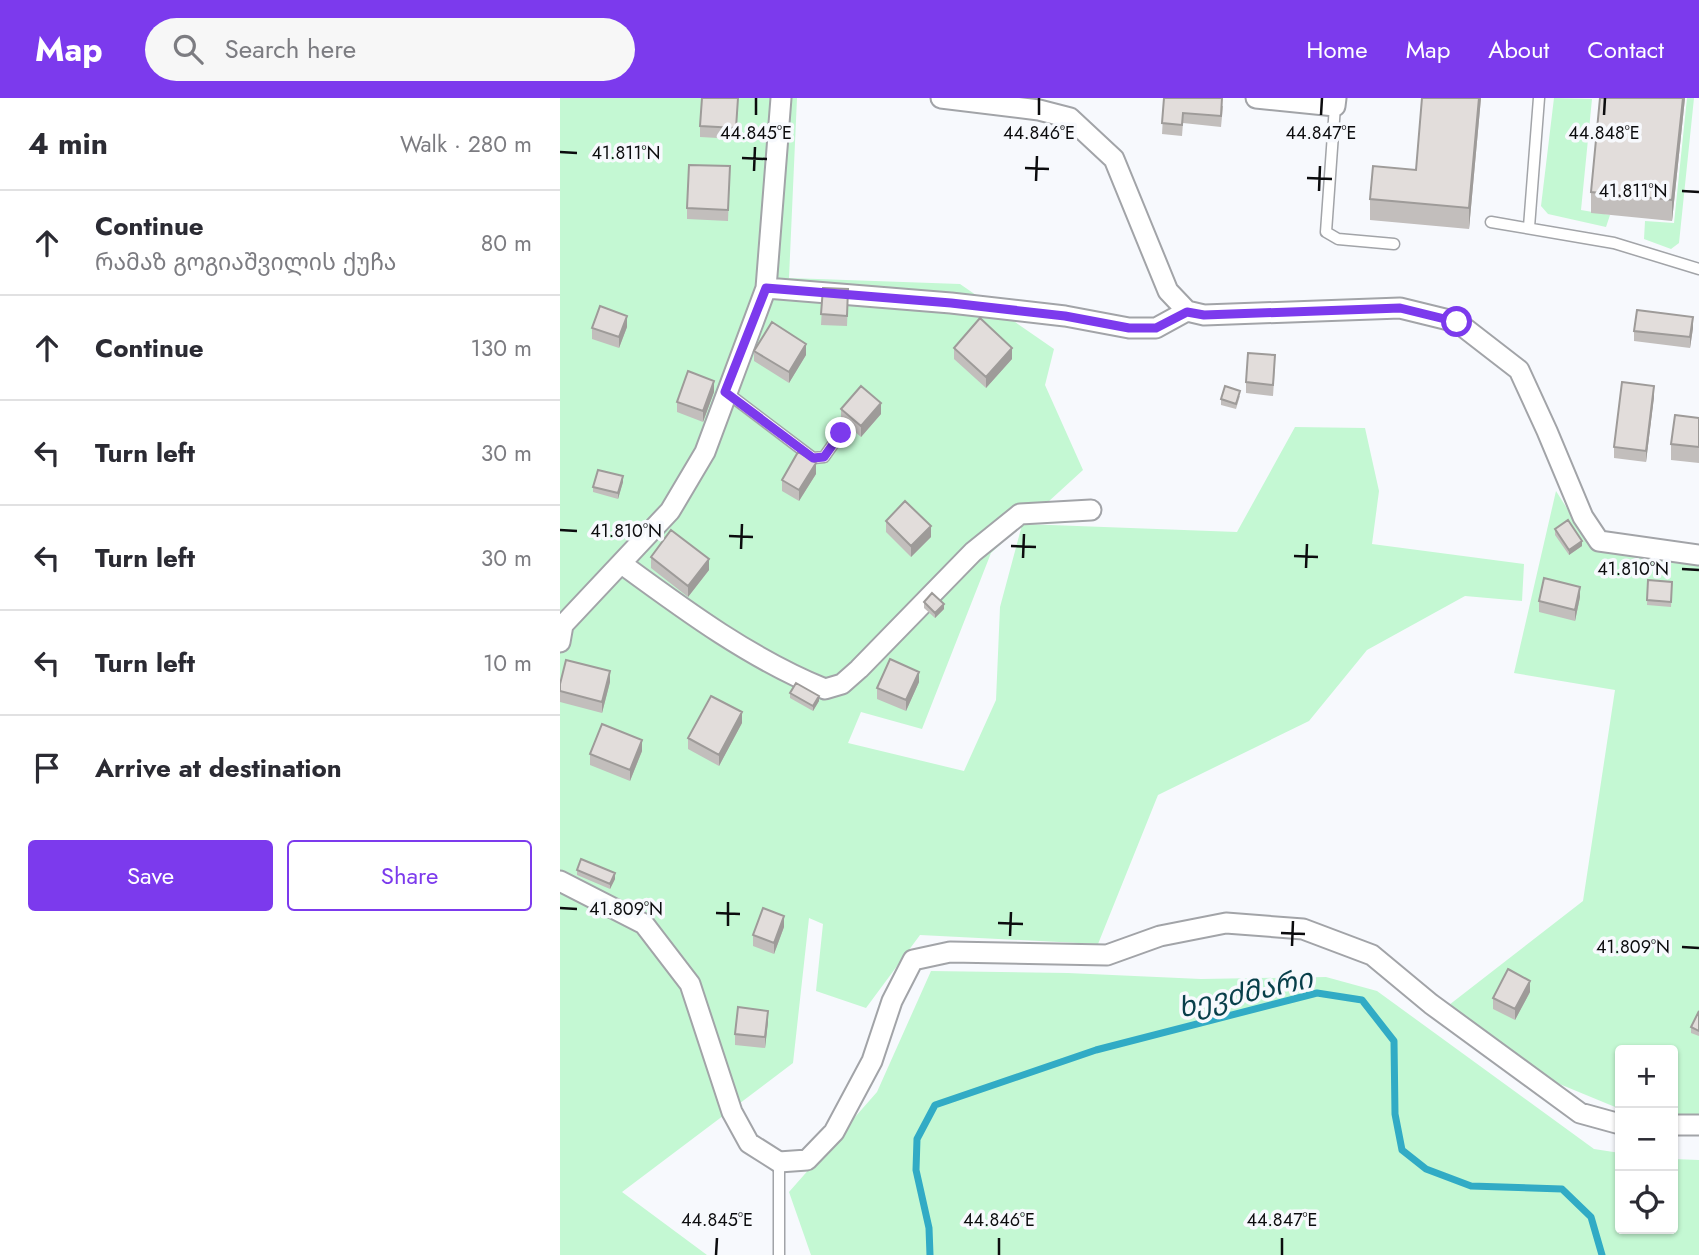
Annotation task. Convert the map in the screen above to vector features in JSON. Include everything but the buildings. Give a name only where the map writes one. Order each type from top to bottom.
[{"type":"street","points":[[560,642],[563,625],[670,511],[705,452],[725,392],[766,288],[781,98]]},
{"type":"street","points":[[941,98],[1039,110],[1070,118],[1114,159],[1168,291],[1187,312]]},
{"type":"street","points":[[1256,98],[1335,102]]},
{"type":"street","points":[[766,288],[951,303],[1065,316],[1129,328],[1156,328],[1187,312],[1204,315],[1400,308],[1457,322],[1518,370],[1548,431],[1583,517],[1599,541],[1699,555]]},
{"type":"street","points":[[622,564],[691,615],[769,662],[825,689],[842,684],[859,669],[973,552],[1020,514],[1090,510]]},
{"type":"street","points":[[560,881],[644,924],[690,984],[732,1112],[743,1133],[749,1143],[779,1162],[807,1160],[834,1132],[872,1061],[892,1001],[913,960],[950,952],[1107,955],[1160,936],[1226,923],[1303,929],[1372,955],[1431,1004],[1580,1113],[1615,1123]]},
{"type":"street","points":[[1678,1125],[1699,1125]]},
{"type":"lane","points":[[1529,227],[1539,98]]},
{"type":"lane","points":[[1335,102],[1326,232],[1338,239],[1394,244]]},
{"type":"lane","points":[[1491,222],[1614,243],[1699,269]]},
{"type":"lane","points":[[725,392],[813,458],[824,457],[841,433]]},
{"type":"lane","points":[[779,1162],[779,1255]]},
{"type":"green space","points":[[560,98],[797,98],[789,278],[960,284],[1054,349],[1045,385],[1083,470],[1024,524],[1237,532],[1295,427],[1365,428],[1379,491],[1372,544],[1524,564],[1522,601],[1465,596],[1367,650],[1309,721],[1158,795],[1098,944],[920,935],[866,1008],[816,991],[823,924],[809,918],[793,1063],[622,1192],[707,1255],[560,1255]],"holes":[[[1022,525],[1000,607],[996,700],[964,771],[848,743],[861,712],[922,729],[991,553]]]},
{"type":"green space","points":[[1554,98],[1592,99],[1581,210],[1610,215],[1606,227],[1548,214],[1541,206]]},
{"type":"green space","points":[[1687,98],[1694,98],[1679,243],[1671,249],[1644,239],[1645,221],[1674,223]]},
{"type":"green space","points":[[1556,491],[1594,551],[1699,563],[1699,1119],[1678,1119],[1678,1045],[1615,1045],[1615,1107],[1540,1076],[1449,1005],[1583,901],[1615,690],[1514,673]]},
{"type":"green space","points":[[931,971],[1201,979],[1326,977],[1377,991],[1594,1149],[1615,1152],[1615,1234],[1678,1234],[1678,1159],[1699,1160],[1699,1255],[811,1255],[789,1192],[877,1092]]},
{"type":"waterway","name":"ხევძმარი","points":[[930,1255],[929,1228],[916,1170],[917,1139],[935,1105],[1096,1050],[1317,993],[1362,1000],[1394,1041],[1395,1114],[1402,1150],[1426,1169],[1471,1186],[1562,1189],[1591,1217],[1602,1255]]},
{"type":"route","points":[[841,433],[824,457],[813,458],[725,392],[766,288],[951,303],[1065,316],[1129,328],[1156,328],[1187,312],[1204,315],[1400,308],[1457,322]]}]
